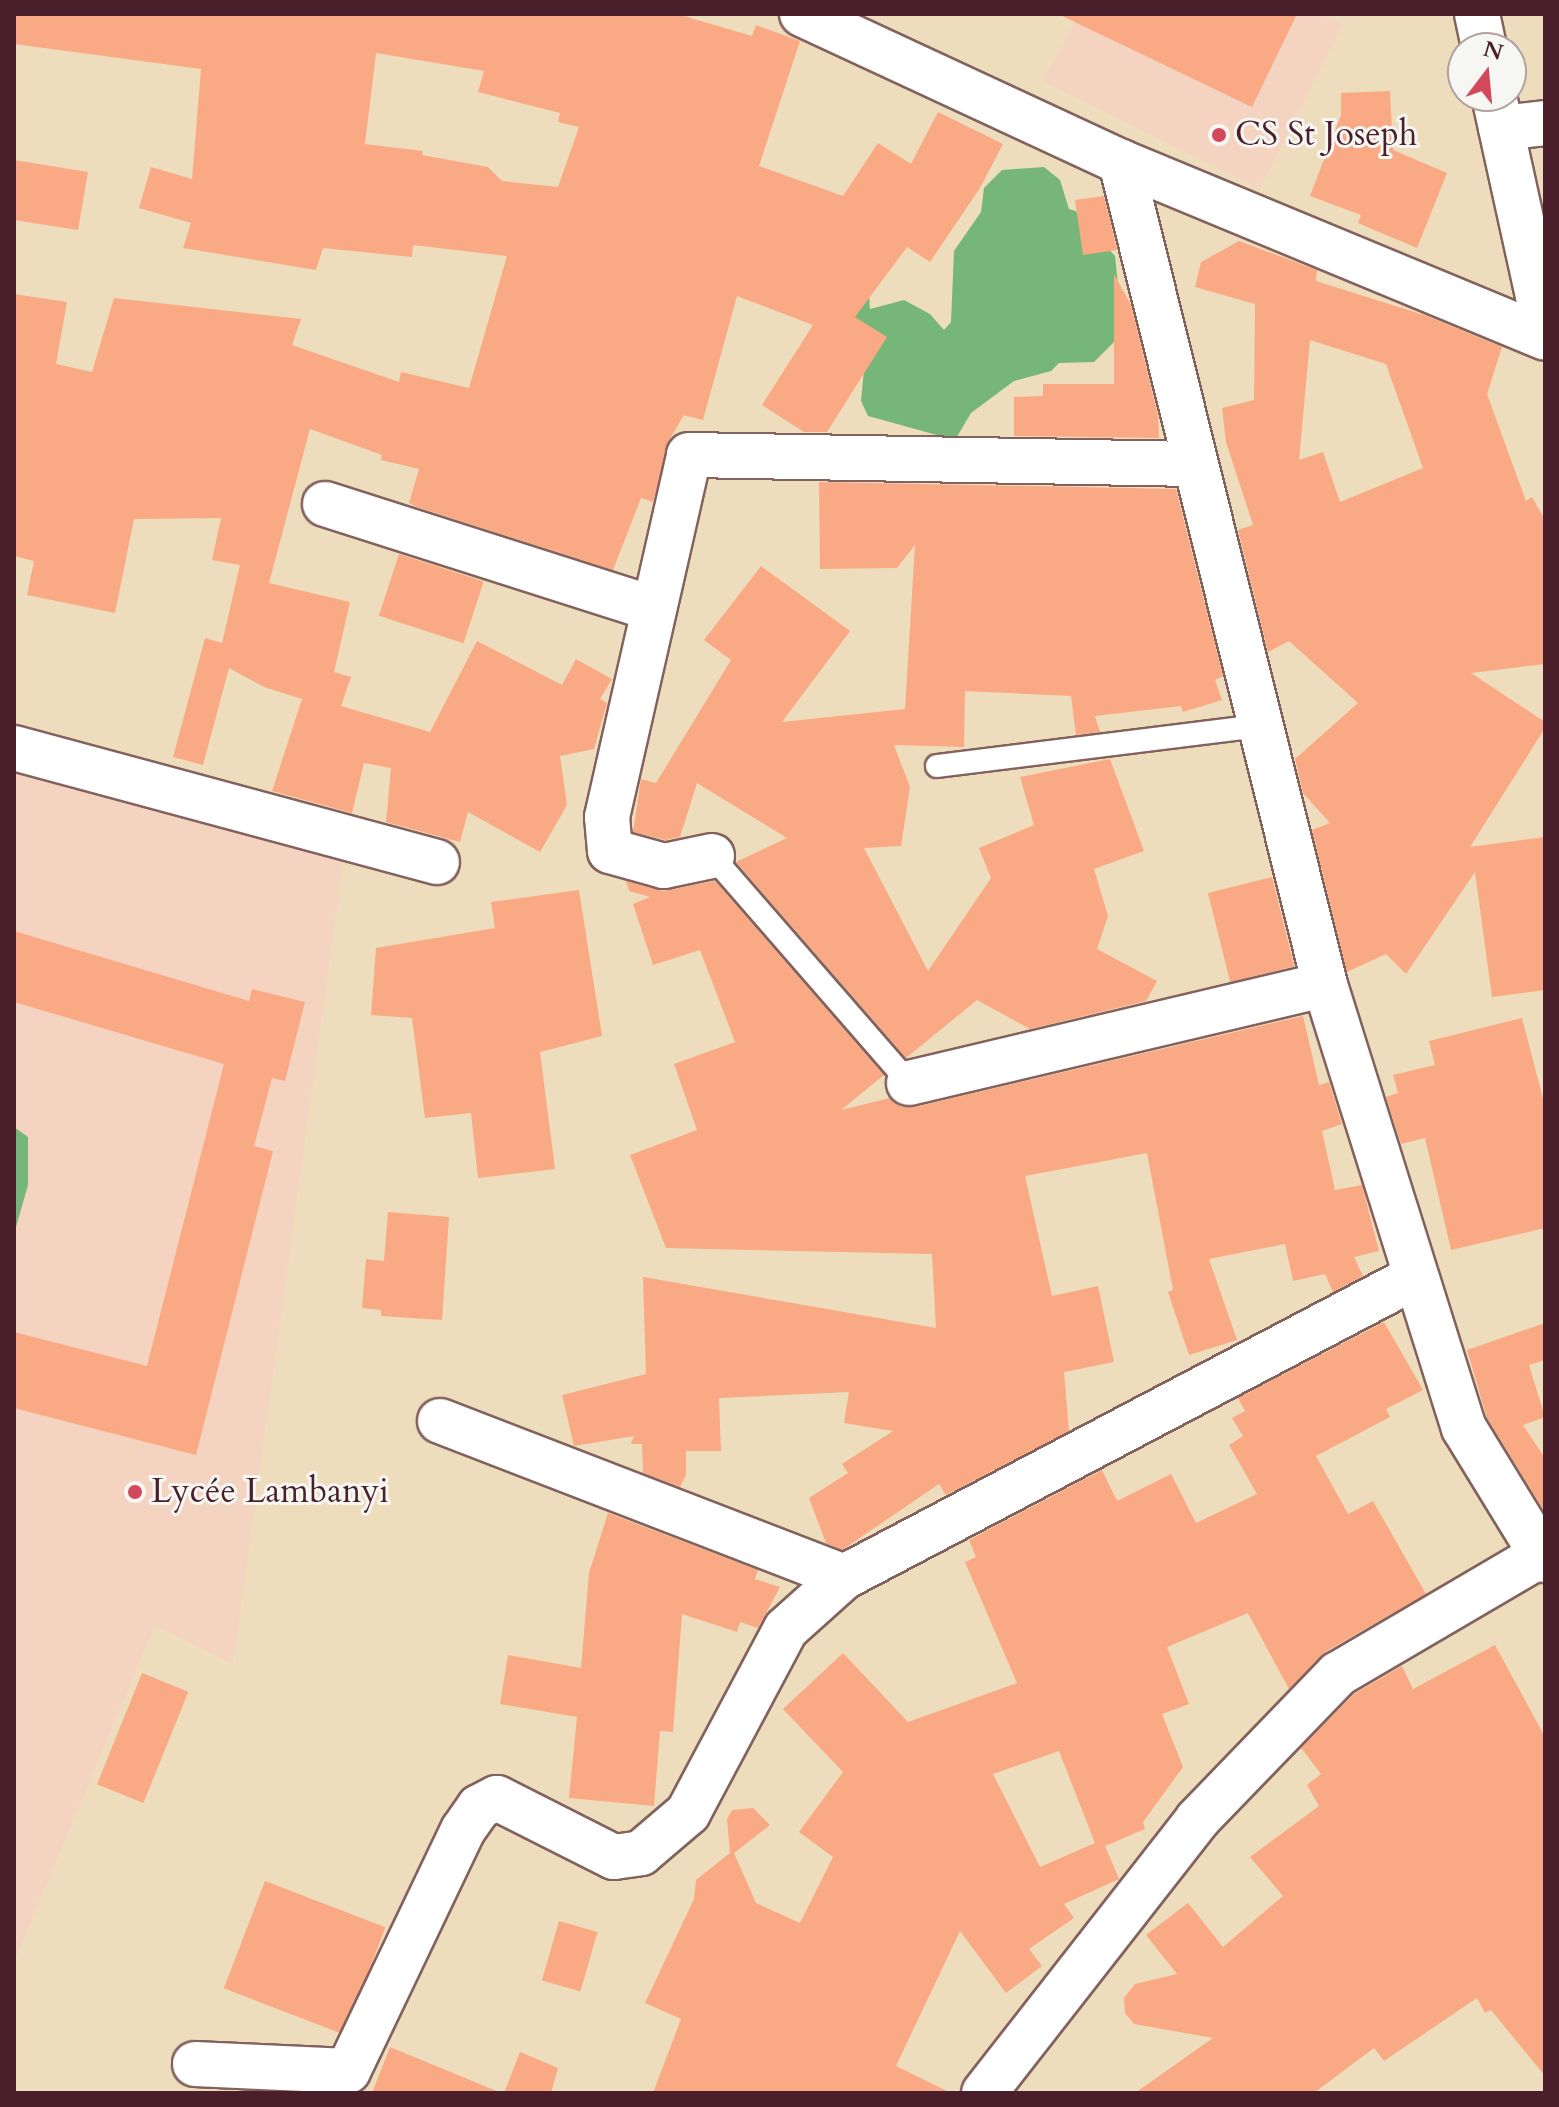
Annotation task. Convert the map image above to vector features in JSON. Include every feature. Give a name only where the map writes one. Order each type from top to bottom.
[{"type":"street","points":[[802,14],[1121,162],[1545,338]]},
{"type":"street","points":[[1545,123],[1498,112],[1545,328]]},
{"type":"street","points":[[984,2093],[1197,1820],[1338,1674],[1542,1558],[1464,1428],[1325,985],[1193,464],[1121,162]]},
{"type":"street","points":[[712,856],[664,866],[610,851],[607,817],[689,455],[1193,464]]},
{"type":"street","points":[[325,504],[654,609]]},
{"type":"street","points":[[14,748],[437,862]]},
{"type":"street","points":[[909,1083],[1325,985]]},
{"type":"street","points":[[195,2064],[348,2071],[463,1830],[479,1807],[497,1798],[614,1857],[641,1853],[688,1813],[786,1629],[844,1577],[1415,1277]]},
{"type":"street","points":[[440,1421],[844,1577]]},
{"type":"lane","points":[[937,766],[1260,726]]},
{"type":"lane","points":[[712,856],[909,1083]]},
{"type":"shaded area","name":"CS St Joseph","points":[[1079,14],[1320,14],[1343,25],[1260,189],[1043,81]]},
{"type":"shaded area","name":"Lycée Lambanyi","points":[[14,762],[344,856],[233,1664],[155,1625],[14,1962]]},
{"type":"green space","points":[[1044,167],[1060,180],[1069,209],[1098,218],[1103,243],[1115,256],[1123,333],[1094,362],[1059,363],[1051,371],[1014,381],[971,413],[955,440],[868,416],[861,401],[867,339],[843,324],[868,282],[870,309],[904,300],[930,314],[944,330],[951,322],[954,251],[981,212],[984,188],[1002,170]]},
{"type":"green space","points":[[14,1127],[28,1137],[28,1185],[14,1234]]},
{"type":"building","points":[[14,14],[677,14],[752,36],[756,25],[800,41],[759,166],[843,196],[878,143],[911,164],[938,112],[1003,144],[980,188],[930,262],[907,247],[855,317],[887,337],[827,432],[804,432],[762,405],[813,325],[737,296],[703,420],[684,415],[669,440],[653,502],[641,498],[613,570],[417,507],[409,503],[419,469],[381,460],[382,455],[310,429],[269,583],[350,602],[334,672],[351,677],[341,706],[430,732],[477,641],[562,685],[576,659],[612,679],[600,699],[607,703],[594,749],[560,756],[567,805],[540,852],[468,812],[460,842],[386,822],[391,768],[364,763],[352,813],[272,791],[302,699],[264,687],[229,668],[203,765],[173,757],[205,638],[222,643],[240,565],[212,560],[221,518],[134,519],[115,613],[27,595],[34,561],[14,556],[14,294],[67,302],[56,364],[92,372],[114,298],[301,319],[292,345],[399,382],[401,372],[469,388],[507,256],[413,245],[412,257],[323,248],[316,270],[183,248],[191,223],[139,208],[151,167],[192,179],[201,69],[14,44]],"holes":[[[376,53],[484,71],[478,92],[560,113],[558,122],[579,127],[558,187],[502,181],[488,167],[422,155],[423,151],[365,144]]]},
{"type":"building","points":[[1058,14],[1297,14],[1252,107]]},
{"type":"building","points":[[1390,91],[1393,150],[1447,173],[1417,248],[1358,223],[1361,215],[1310,196],[1341,115],[1341,93]]},
{"type":"building","points":[[14,160],[88,172],[78,230],[14,220]]},
{"type":"building","points":[[1104,196],[1117,250],[1083,255],[1075,200]]},
{"type":"building","points":[[1239,241],[1317,270],[1316,281],[1427,316],[1502,347],[1487,394],[1526,501],[1532,497],[1545,520],[1545,664],[1471,673],[1545,722],[1545,728],[1470,847],[1545,837],[1545,990],[1492,997],[1475,872],[1406,974],[1386,954],[1347,972],[1312,830],[1330,823],[1303,793],[1295,759],[1358,703],[1289,641],[1268,652],[1238,530],[1253,525],[1226,442],[1222,408],[1254,400],[1255,304],[1195,287],[1201,262]],"holes":[[[1310,340],[1386,364],[1423,468],[1340,502],[1323,452],[1299,460]]]},
{"type":"building","points":[[1114,274],[1131,305],[1158,416],[1159,438],[1014,436],[1014,397],[1043,396],[1043,384],[1114,384]]},
{"type":"building","points":[[819,482],[1176,489],[1223,676],[1215,680],[1222,700],[1183,712],[1181,706],[1095,716],[1100,732],[1076,735],[1071,696],[965,691],[964,747],[894,745],[910,787],[901,846],[864,848],[928,971],[991,878],[979,848],[1034,825],[1020,777],[1110,759],[1144,851],[1094,869],[1108,916],[1097,949],[1157,981],[1146,1001],[1030,1029],[977,1000],[906,1058],[736,862],[787,838],[697,783],[680,837],[665,840],[633,832],[641,779],[656,783],[731,660],[704,640],[761,566],[850,631],[782,722],[905,709],[915,545],[897,568],[820,569]]},
{"type":"building","points":[[399,554],[484,582],[464,643],[379,616]]},
{"type":"building","points":[[1272,877],[1294,966],[1230,982],[1208,893]]},
{"type":"building","points":[[626,881],[663,891],[715,881],[884,1075],[841,1110],[890,1098],[901,1107],[915,1107],[1303,1016],[1319,1085],[1329,1082],[1342,1124],[1322,1131],[1335,1190],[1362,1185],[1379,1251],[1354,1257],[1363,1276],[1333,1292],[1325,1274],[1293,1281],[1285,1244],[1209,1259],[1237,1340],[1189,1355],[1168,1292],[1173,1290],[1147,1153],[1025,1176],[1052,1296],[1098,1286],[1114,1362],[1064,1372],[1069,1431],[946,1495],[939,1484],[842,1550],[826,1543],[809,1498],[848,1473],[842,1464],[893,1431],[844,1423],[849,1392],[719,1398],[721,1451],[686,1451],[686,1475],[680,1487],[643,1473],[642,1444],[631,1444],[634,1436],[574,1446],[562,1395],[646,1374],[643,1277],[936,1328],[932,1254],[666,1248],[630,1155],[697,1130],[674,1064],[735,1042],[700,950],[653,965],[633,904],[650,897],[629,891]]},
{"type":"building","points":[[579,890],[602,1036],[540,1052],[555,1169],[478,1178],[471,1113],[425,1118],[412,1018],[371,1015],[376,948],[495,928],[491,902]]},
{"type":"building","points":[[14,931],[249,1001],[252,989],[305,1002],[285,1081],[272,1078],[254,1146],[273,1151],[196,1455],[14,1408],[14,1332],[147,1366],[224,1064],[14,1002]]},
{"type":"building","points":[[1522,1018],[1545,1106],[1545,1228],[1451,1250],[1425,1138],[1401,1144],[1386,1097],[1398,1093],[1393,1075],[1435,1065],[1429,1041]]},
{"type":"building","points":[[388,1212],[449,1217],[442,1320],[381,1316],[381,1310],[362,1308],[366,1259],[384,1261]]},
{"type":"building","points":[[1384,1322],[1423,1390],[1386,1409],[1390,1417],[1316,1456],[1348,1514],[1373,1501],[1426,1594],[1325,1652],[1289,1689],[1248,1613],[1167,1647],[1189,1704],[1162,1714],[1183,1767],[1143,1822],[1145,1829],[1105,1846],[1119,1879],[1064,1904],[1074,1918],[1029,1949],[1042,1966],[1006,1993],[960,1931],[896,2066],[951,2093],[653,2093],[681,2019],[645,2003],[694,1899],[696,1880],[730,1853],[727,1819],[732,1810],[753,1808],[770,1825],[734,1853],[756,1903],[800,1923],[833,1857],[799,1832],[843,1772],[783,1709],[843,1653],[908,1722],[1017,1683],[965,1562],[976,1557],[969,1540],[1102,1470],[1117,1501],[1171,1474],[1196,1523],[1257,1494],[1229,1445],[1243,1436],[1232,1418],[1245,1411],[1238,1398]],"holes":[[[1059,1751],[1095,1843],[1040,1867],[993,1774]]]},
{"type":"building","points":[[1545,1323],[1545,1360],[1529,1365],[1545,1417],[1523,1425],[1545,1458],[1545,1512],[1487,1418],[1467,1350]]},
{"type":"building","points":[[608,1513],[758,1570],[755,1579],[780,1587],[758,1628],[740,1622],[737,1632],[682,1614],[673,1732],[660,1731],[654,1806],[569,1798],[577,1717],[500,1704],[508,1655],[581,1668],[589,1573]]},
{"type":"building","points":[[1495,1645],[1545,1737],[1545,2076],[1491,2010],[1485,2013],[1477,1998],[1384,2061],[1374,2048],[1314,2093],[1135,2093],[1213,2038],[1134,2024],[1125,2013],[1124,1998],[1135,1984],[1177,1974],[1146,1935],[1188,1903],[1223,1947],[1283,1896],[1250,1857],[1319,1806],[1307,1785],[1321,1774],[1301,1748],[1354,1694],[1402,1666],[1413,1689]]},
{"type":"building","points":[[142,1673],[188,1692],[143,1803],[97,1784]]},
{"type":"building","points":[[265,1881],[385,1927],[344,2035],[224,1988]]},
{"type":"building","points":[[559,1921],[597,1932],[580,1992],[542,1981]]},
{"type":"building","points":[[390,2047],[499,2092],[499,2093],[372,2093]]},
{"type":"building","points":[[520,2052],[558,2068],[551,2093],[504,2093]]},
{"type":"place","name":"CS St Joseph","points":[[1219,135]]},
{"type":"place","name":"Lycée Lambanyi","points":[[135,1492]]}]
